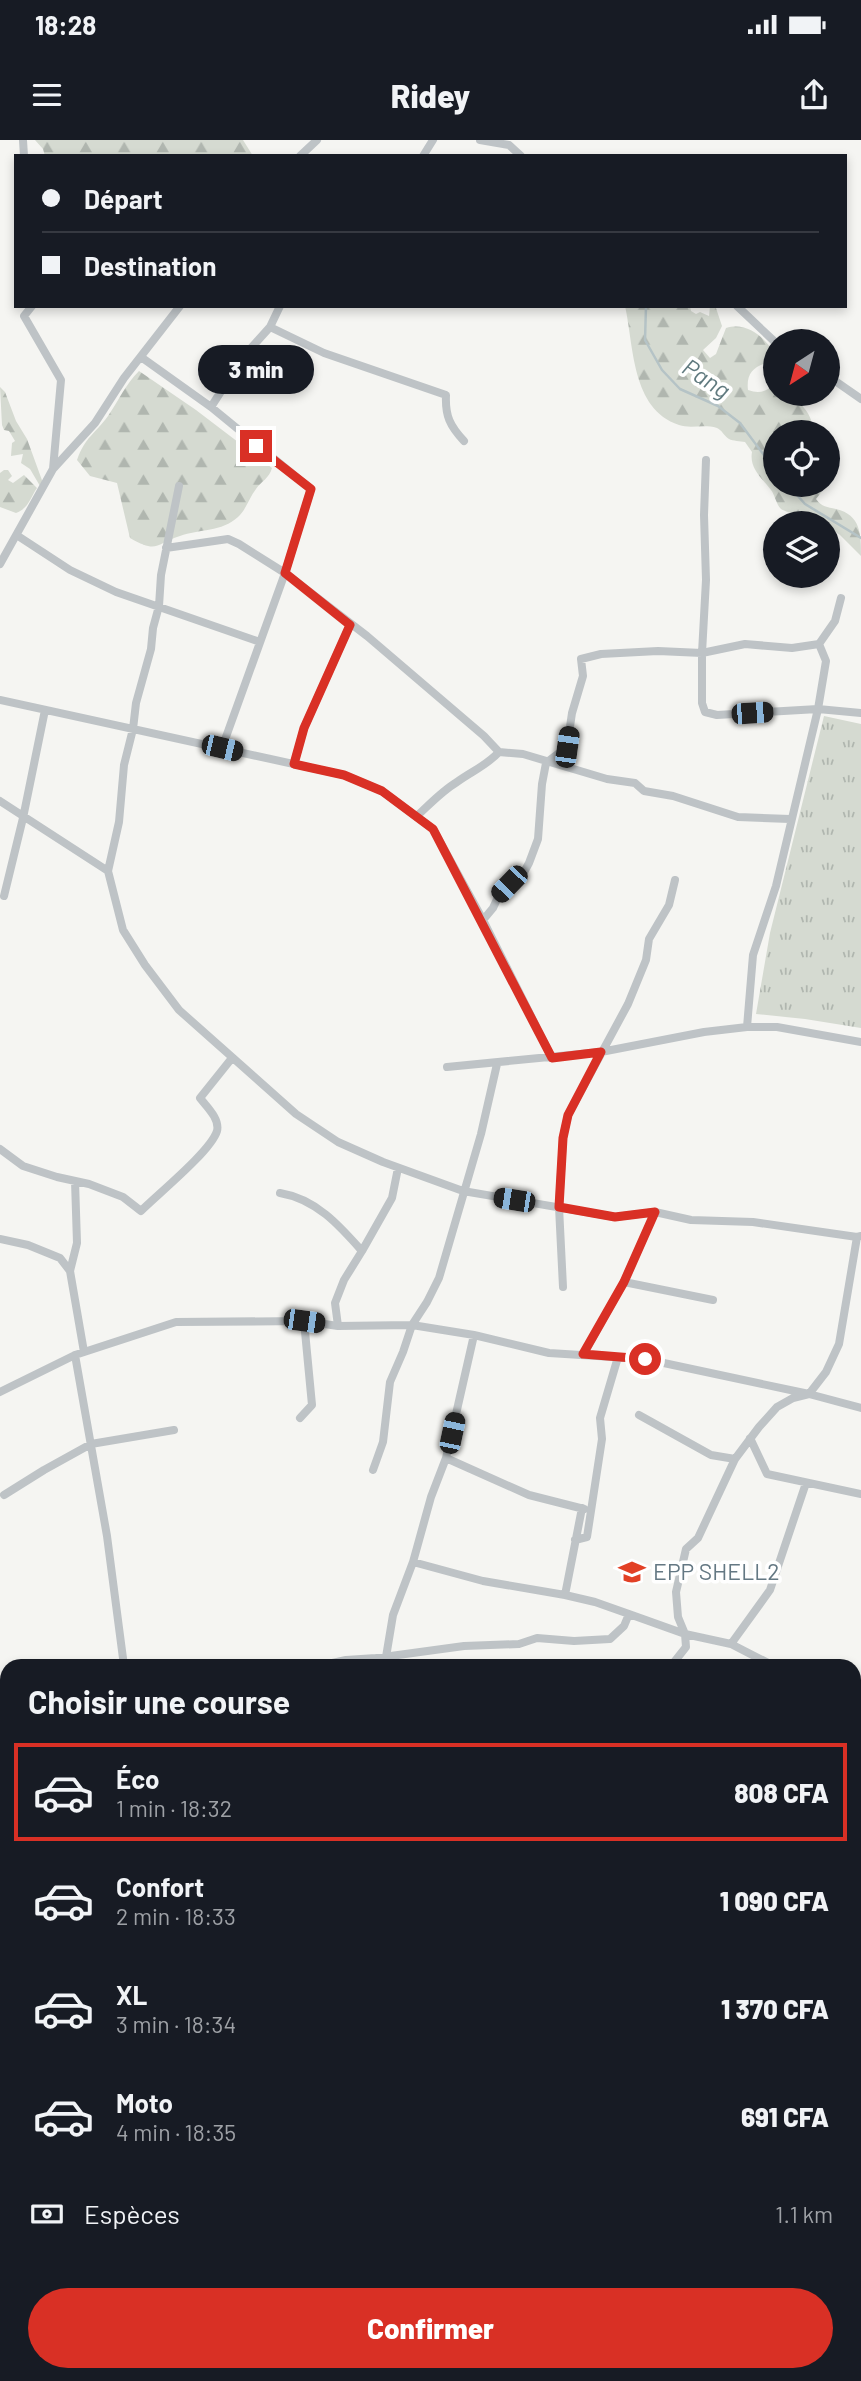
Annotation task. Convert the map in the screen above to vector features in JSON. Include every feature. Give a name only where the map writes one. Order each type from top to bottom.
[{"type":"street","points":[[302,154],[317,140]]},
{"type":"street","points":[[480,140],[509,145],[519,154]]},
{"type":"street","points":[[30,308],[24,316],[61,380],[53,469]]},
{"type":"street","points":[[0,564],[53,469],[95,423],[124,378],[178,308]]},
{"type":"street","points":[[211,407],[243,357],[270,327],[279,308]]},
{"type":"street","points":[[739,308],[763,331]]},
{"type":"street","points":[[270,327],[324,353],[446,395],[445,413],[452,429],[464,440]]},
{"type":"street","points":[[141,357],[211,407],[311,489],[285,573],[222,748]]},
{"type":"street","points":[[840,384],[861,399]]},
{"type":"street","points":[[706,460],[706,580],[702,653],[702,703],[705,712],[717,715],[818,709],[861,713]]},
{"type":"street","points":[[179,486],[161,575],[159,606],[151,649],[136,703],[124,765],[119,821],[108,871],[123,930],[179,1010],[296,1114],[338,1142],[398,1168],[463,1191],[615,1217],[655,1212],[691,1220],[753,1222],[859,1237],[839,1344],[826,1372],[809,1394],[793,1398],[778,1407],[750,1438],[735,1459],[698,1538],[686,1549],[676,1592],[678,1617],[685,1634],[686,1647],[677,1659]]},
{"type":"street","points":[[18,536],[70,570],[116,592],[260,642]]},
{"type":"street","points":[[166,548],[228,539],[285,573],[411,673],[499,752],[523,754],[607,779],[635,783],[644,791],[673,796],[738,817],[790,819]]},
{"type":"street","points":[[483,920],[499,895],[523,874],[529,863],[538,839],[546,762],[567,747],[572,713],[583,676],[581,659],[601,654],[658,651],[702,653],[745,644],[792,648],[819,644],[835,621],[841,598]]},
{"type":"street","points":[[294,764],[304,728],[350,625]]},
{"type":"street","points":[[747,1027],[753,955],[776,886],[818,709],[826,660],[819,644]]},
{"type":"street","points":[[0,701],[344,775],[382,791],[433,829],[483,920],[552,1058]]},
{"type":"street","points":[[4,897],[45,710]]},
{"type":"street","points":[[417,816],[436,797],[457,781],[488,764],[499,752]]},
{"type":"street","points":[[0,802],[108,871]]},
{"type":"street","points":[[563,1287],[559,1207],[563,1138],[568,1115],[628,1004],[646,960],[649,939],[669,905],[676,880]]},
{"type":"street","points":[[447,1067],[601,1052],[704,1032],[747,1027],[777,1027],[861,1042]]},
{"type":"street","points":[[0,1149],[23,1166],[89,1184],[123,1198],[141,1211],[207,1148],[217,1130],[215,1118],[200,1098],[232,1058]]},
{"type":"street","points":[[373,1470],[383,1442],[390,1382],[412,1325],[439,1278],[481,1134],[497,1064]]},
{"type":"street","points":[[338,1326],[335,1303],[344,1280],[392,1198],[398,1168]]},
{"type":"street","points":[[75,1181],[77,1243],[70,1270],[79,1353],[123,1659]]},
{"type":"street","points":[[280,1193],[297,1196],[314,1205],[362,1251]]},
{"type":"street","points":[[583,1354],[624,1282],[655,1212]]},
{"type":"street","points":[[0,1239],[28,1245],[60,1258],[70,1270]]},
{"type":"street","points":[[624,1282],[713,1300]]},
{"type":"street","points":[[0,1392],[79,1353],[176,1322],[304,1321],[338,1326],[412,1325],[474,1335],[550,1353],[645,1359],[809,1394],[861,1408]]},
{"type":"street","points":[[300,1418],[312,1405],[304,1321]]},
{"type":"street","points":[[386,1657],[393,1615],[446,1458],[474,1335]]},
{"type":"street","points":[[565,1595],[575,1540],[587,1537],[586,1510],[602,1439],[600,1418],[618,1357]]},
{"type":"street","points":[[639,1415],[711,1455],[735,1459]]},
{"type":"street","points":[[4,1495],[92,1444],[174,1430]]},
{"type":"street","points":[[750,1438],[767,1474],[861,1494]]},
{"type":"street","points":[[446,1458],[529,1495],[586,1510]]},
{"type":"street","points":[[731,1644],[770,1590],[806,1483]]},
{"type":"street","points":[[412,1562],[483,1581],[595,1602],[685,1634],[731,1644],[760,1659]]},
{"type":"street","points":[[382,1659],[464,1646],[519,1644],[537,1639],[610,1639],[624,1626],[629,1614]]},
{"type":"green space","points":[[35,140],[243,140],[252,154],[44,154]]},
{"type":"green space","points":[[625,308],[690,308],[696,314],[700,312],[709,316],[710,308],[716,308],[722,326],[716,338],[703,350],[710,358],[716,354],[726,328],[740,327],[753,331],[763,339],[763,365],[752,371],[748,379],[748,390],[763,392],[763,406],[802,406],[811,420],[763,420],[763,481],[754,468],[752,452],[745,442],[729,439],[717,428],[688,427],[663,417],[643,391],[637,374]]},
{"type":"green space","points":[[139,371],[272,468],[243,511],[232,522],[218,528],[180,536],[156,546],[146,546],[130,538],[117,483],[90,476],[77,460],[87,441]]},
{"type":"green space","points":[[0,387],[5,392],[16,421],[27,439],[43,483],[40,486],[30,469],[21,463],[23,454],[11,456],[12,443],[15,441],[2,425]]},
{"type":"green space","points":[[8,470],[12,476],[8,480],[13,483],[24,475],[37,488],[27,506],[16,513],[0,507],[0,473]]},
{"type":"green space","points":[[774,497],[818,497],[816,499],[820,504],[844,512],[858,527],[861,556],[840,535],[840,511],[787,511],[778,505]]},
{"type":"green space","points":[[824,716],[861,724],[861,1028],[756,1014],[770,933]]},
{"type":"waterway","name":"Pang","points":[[646,308],[645,340],[662,370],[680,389],[718,406],[740,423],[763,454]]},
{"type":"waterway","name":"Pang","points":[[799,497],[805,504],[861,538]]},
{"type":"place","name":"EPP SHELL2","points":[[632,1572]]},
{"type":"route","points":[[256,446],[311,489],[285,573],[350,625],[304,728],[294,764],[344,775],[382,791],[433,829],[483,920],[552,1058],[601,1052],[568,1115],[563,1138],[559,1207],[615,1217],[655,1212],[624,1282],[583,1354],[645,1359]]}]
